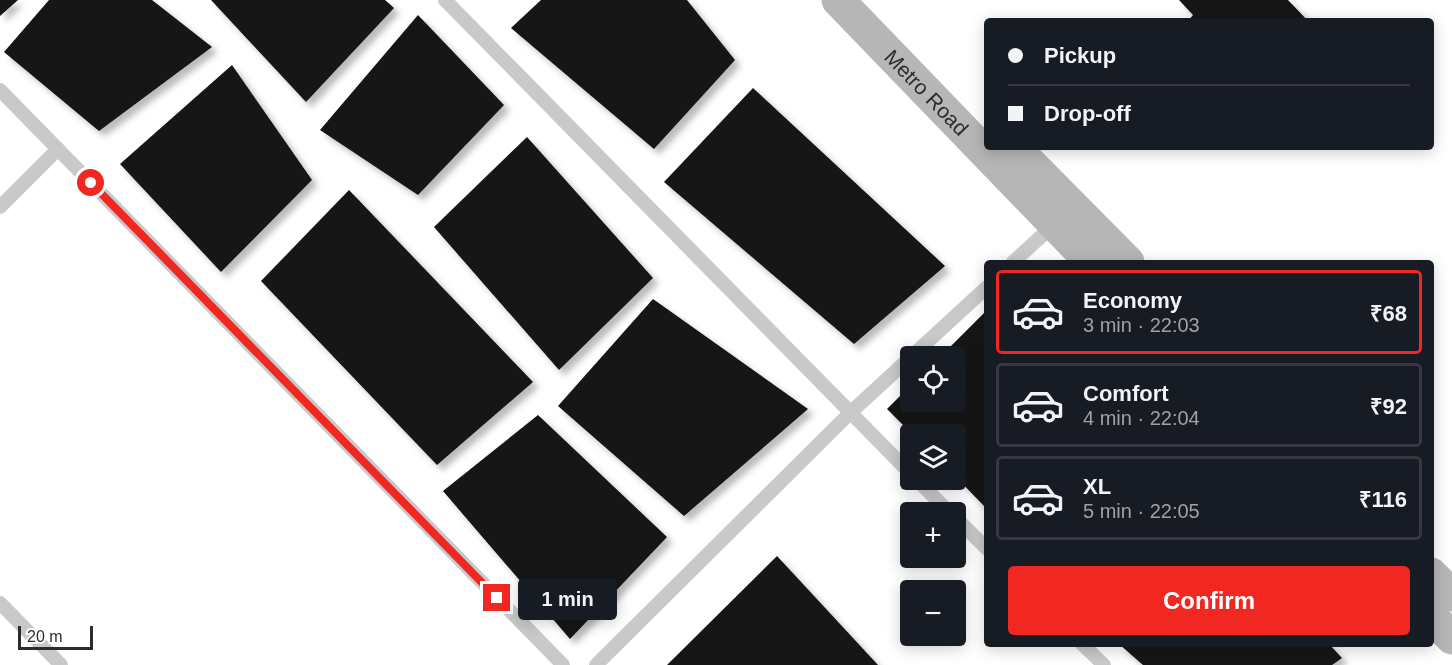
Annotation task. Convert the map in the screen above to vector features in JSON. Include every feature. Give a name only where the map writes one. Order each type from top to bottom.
[{"type":"street","name":"Metro Road","points":[[838,0],[984,140]]},
{"type":"street","name":"Metro Road","points":[[868,0],[984,117]]},
{"type":"street","name":"Metro Road","points":[[995,150],[1064,216],[1125,260]]},
{"type":"street","name":"Metro Road","points":[[1016,150],[1064,216],[1090,260]]},
{"type":"street","points":[[1434,577],[1452,595]]},
{"type":"street","points":[[1434,619],[1452,638]]},
{"type":"lane","points":[[445,0],[900,463]]},
{"type":"lane","points":[[0,90],[562,665]]},
{"type":"lane","points":[[0,207],[58,149]]},
{"type":"lane","points":[[1015,260],[1064,216]]},
{"type":"lane","points":[[596,665],[850,413],[984,289]]},
{"type":"lane","points":[[927,490],[939,502]]},
{"type":"lane","points":[[966,528],[984,546]]},
{"type":"lane","points":[[0,603],[61,665]]},
{"type":"lane","points":[[1085,647],[1104,665]]},
{"type":"building","points":[[0,0],[18,0],[0,16]]},
{"type":"building","points":[[49,0],[152,0],[212,47],[99,131],[4,52]]},
{"type":"building","points":[[211,0],[385,0],[394,8],[306,102]]},
{"type":"building","points":[[541,0],[687,0],[735,60],[654,149],[511,28]]},
{"type":"building","points":[[1179,0],[1288,0],[1305,18],[1190,18],[1193,15]]},
{"type":"building","points":[[418,15],[504,105],[418,195],[320,130]]},
{"type":"building","points":[[232,65],[312,180],[221,272],[120,164]]},
{"type":"building","points":[[753,88],[945,266],[854,344],[664,182]]},
{"type":"building","points":[[527,137],[653,278],[559,370],[434,227]]},
{"type":"building","points":[[349,190],[533,382],[437,465],[261,281]]},
{"type":"building","points":[[653,299],[808,409],[684,516],[558,406]]},
{"type":"building","points":[[984,313],[984,506],[966,487],[966,424],[902,424],[887,409],[900,396],[900,412],[966,412],[966,346],[951,346]]},
{"type":"building","points":[[538,415],[667,537],[570,639],[443,491]]},
{"type":"building","points":[[777,556],[878,665],[667,665]]},
{"type":"building","points":[[1122,647],[1332,647],[1342,658],[1332,665],[1143,665]]},
{"type":"route","points":[[91,183],[497,598]]}]
